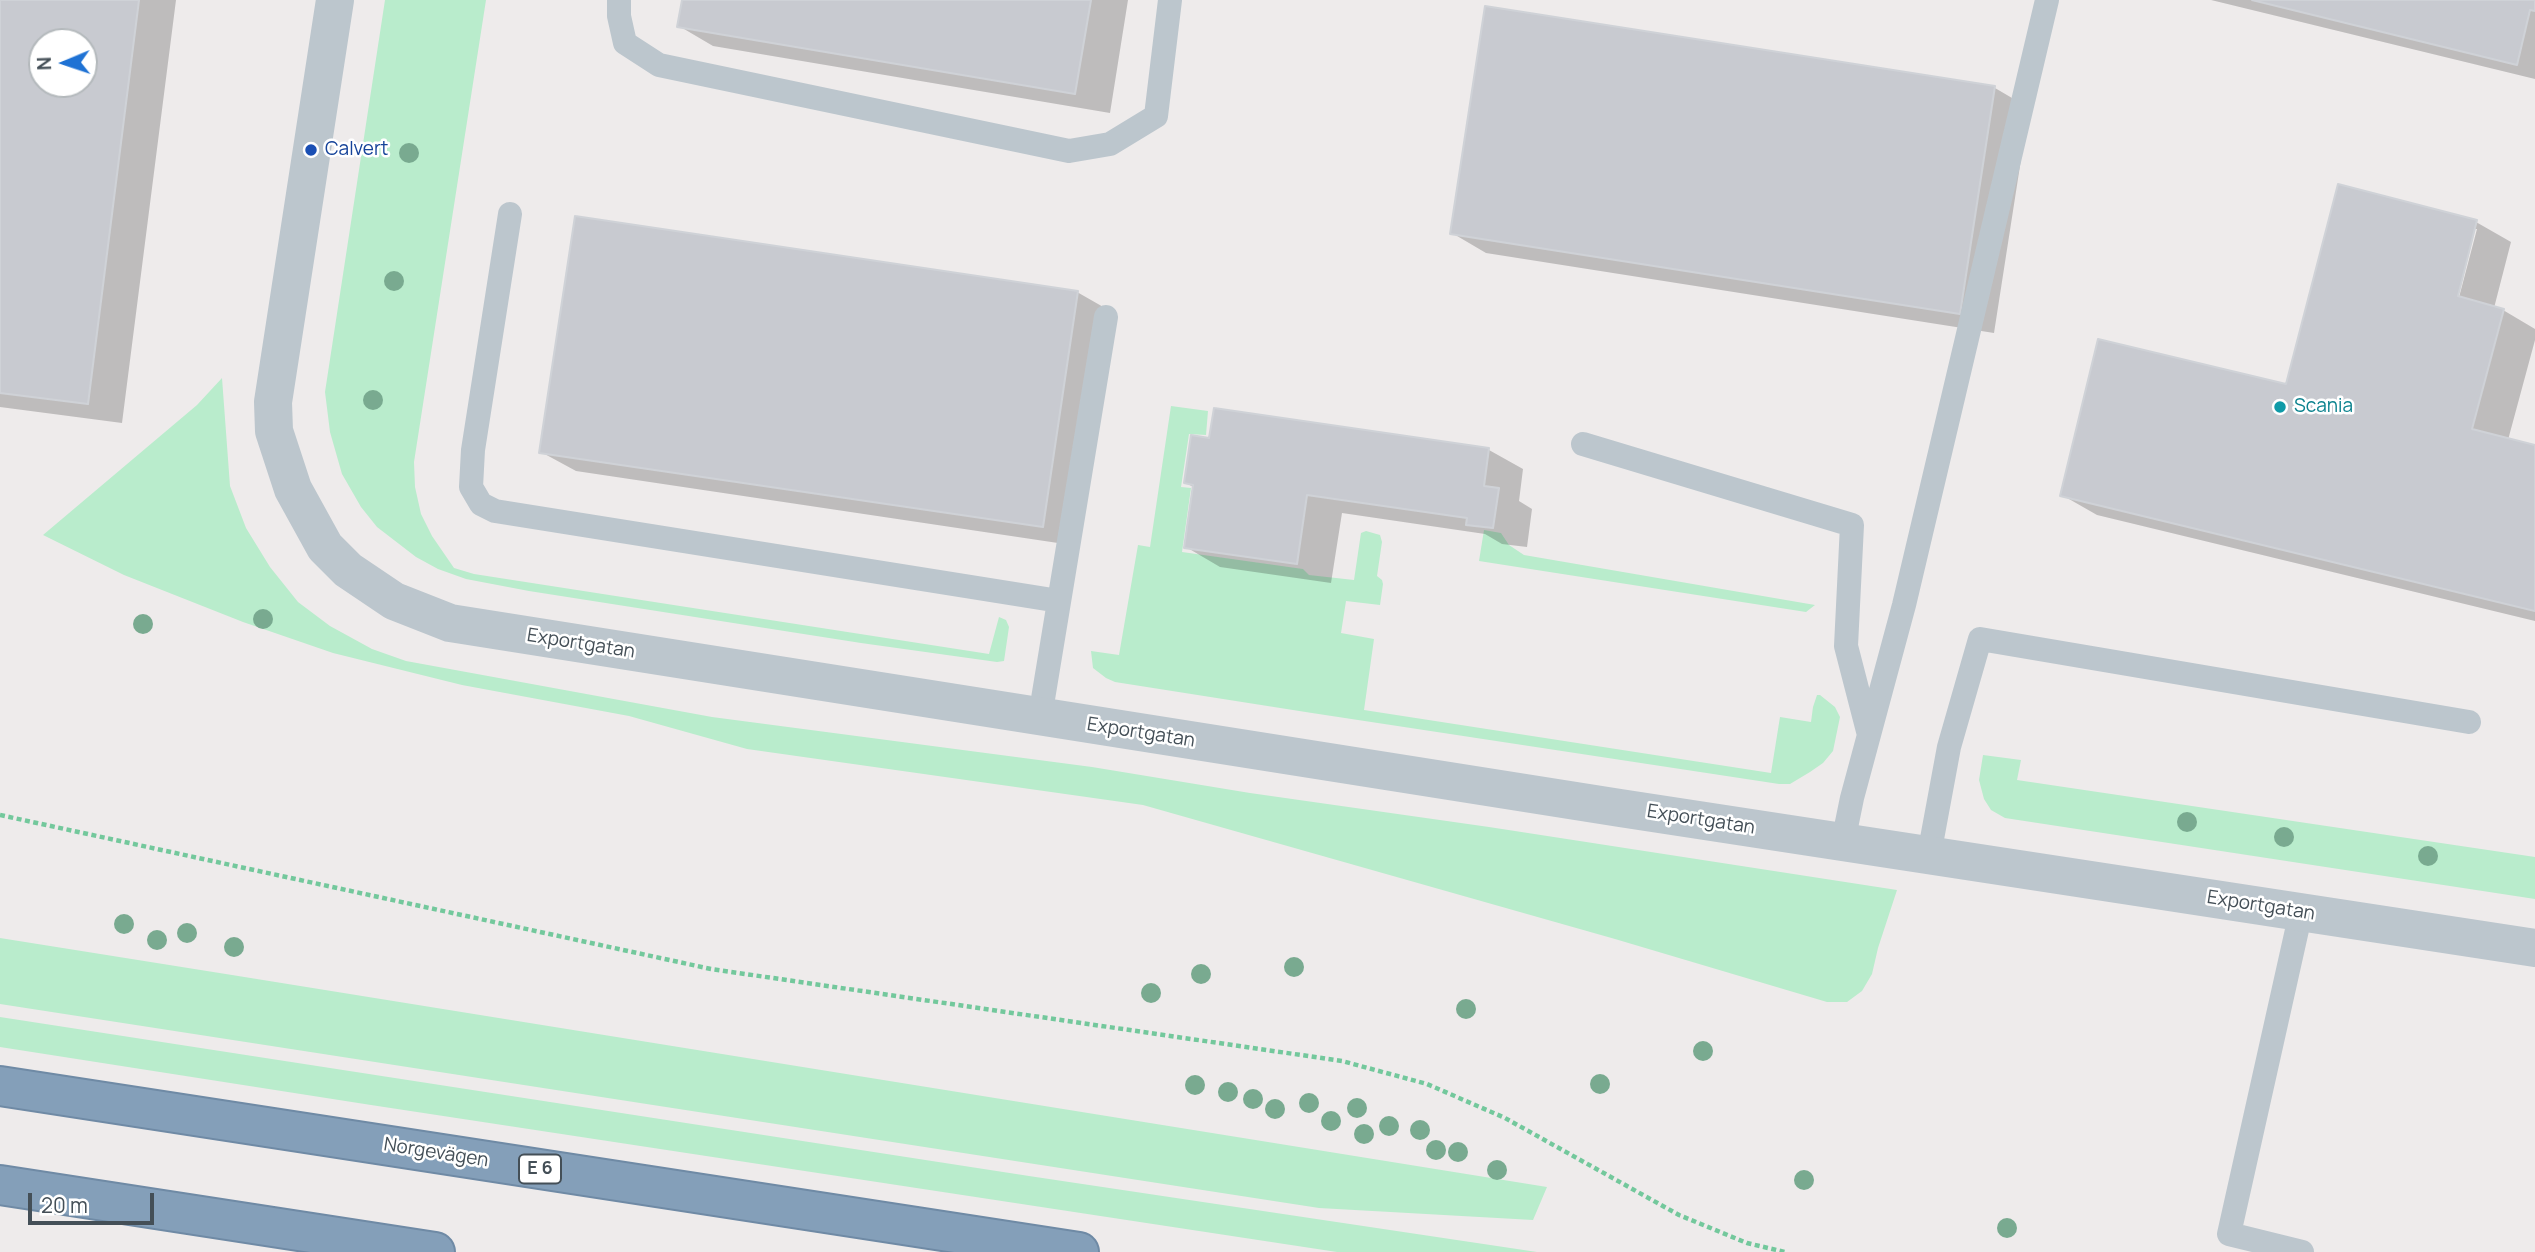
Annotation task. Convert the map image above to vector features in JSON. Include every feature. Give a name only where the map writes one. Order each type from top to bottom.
[{"type":"highway","name":"Norgevägen","points":[[0,1086],[1079,1252]]},
{"type":"highway","points":[[0,1185],[435,1252]]},
{"type":"street","name":"Exportgatan","points":[[335,0],[273,402],[274,431],[293,489],[325,547],[348,570],[394,601],[450,624],[2535,948]]},
{"type":"lane","points":[[619,0],[619,16],[625,43],[659,65],[1069,151],[1110,144],[1156,117],[1170,0]]},
{"type":"lane","points":[[1843,842],[1904,606],[2047,0]]},
{"type":"lane","points":[[510,214],[473,450],[471,486],[481,504],[495,511],[1059,601]]},
{"type":"lane","points":[[1040,717],[1106,317]]},
{"type":"lane","points":[[1583,444],[1852,525],[1846,646],[1869,736]]},
{"type":"lane","points":[[1928,855],[1949,747],[1980,639],[2469,722]]},
{"type":"lane","points":[[2301,912],[2229,1234],[2302,1252]]},
{"type":"path","points":[[0,815],[711,969],[1342,1061],[1427,1084],[1505,1118],[1679,1215],[1747,1243],[1785,1252]]},
{"type":"green space","points":[[385,0],[486,0],[414,462],[415,487],[421,514],[454,568],[474,574],[989,654],[999,617],[1006,620],[1009,627],[1004,661],[861,643],[466,579],[438,569],[416,557],[377,527],[361,507],[342,474],[330,432],[325,392]]},
{"type":"green space","points":[[222,378],[230,486],[246,528],[270,567],[298,602],[330,626],[372,649],[406,661],[712,717],[1092,767],[1897,890],[1872,974],[1862,991],[1847,1002],[1827,1002],[1143,805],[747,749],[629,716],[462,685],[333,653],[243,622],[124,575],[43,535],[197,405]]},
{"type":"green space","points":[[1171,406],[1208,411],[1206,435],[1189,434],[1181,487],[1191,488],[1182,552],[1303,569],[1309,575],[1354,580],[1361,533],[1366,531],[1380,535],[1382,542],[1377,576],[1383,584],[1380,605],[1346,601],[1341,633],[1374,639],[1364,710],[1771,773],[1780,717],[1811,722],[1817,695],[1820,695],[1835,707],[1840,717],[1833,751],[1823,763],[1810,772],[1790,784],[1779,784],[1115,682],[1106,678],[1093,668],[1091,651],[1119,655],[1138,545],[1150,547]]},
{"type":"green space","points":[[1484,530],[1501,533],[1509,545],[1524,555],[1815,605],[1806,612],[1479,561]]},
{"type":"green space","points":[[1983,755],[2021,760],[2017,780],[2535,857],[2535,899],[2005,818],[1991,810],[1984,799],[1979,780]]},
{"type":"green space","points":[[0,938],[1547,1187],[1533,1220],[1319,1208],[0,1004]]},
{"type":"green space","points":[[0,1017],[1537,1252],[1337,1252],[371,1105],[0,1047]]},
{"type":"building","points":[[0,0],[139,0],[88,404],[0,393]]},
{"type":"building","points":[[682,0],[1091,0],[1075,94],[677,27]]},
{"type":"building","points":[[2252,0],[2535,0],[2535,11],[2530,10],[2517,65]]},
{"type":"building","points":[[1485,6],[1995,86],[1960,314],[1450,234]]},
{"type":"building","name":"Scania","points":[[2338,184],[2477,220],[2458,296],[2504,309],[2472,429],[2535,445],[2535,611],[2060,496],[2098,339],[2286,384]]},
{"type":"building","points":[[575,216],[1078,291],[1043,527],[539,453]]},
{"type":"building","points":[[1214,408],[1489,448],[1484,486],[1499,488],[1493,528],[1466,525],[1467,518],[1307,495],[1297,564],[1184,548],[1193,485],[1184,483],[1191,435],[1209,438]]},
{"type":"place","name":"Calvert","points":[[311,150]]},
{"type":"place","name":"Scania","points":[[2280,407]]}]
